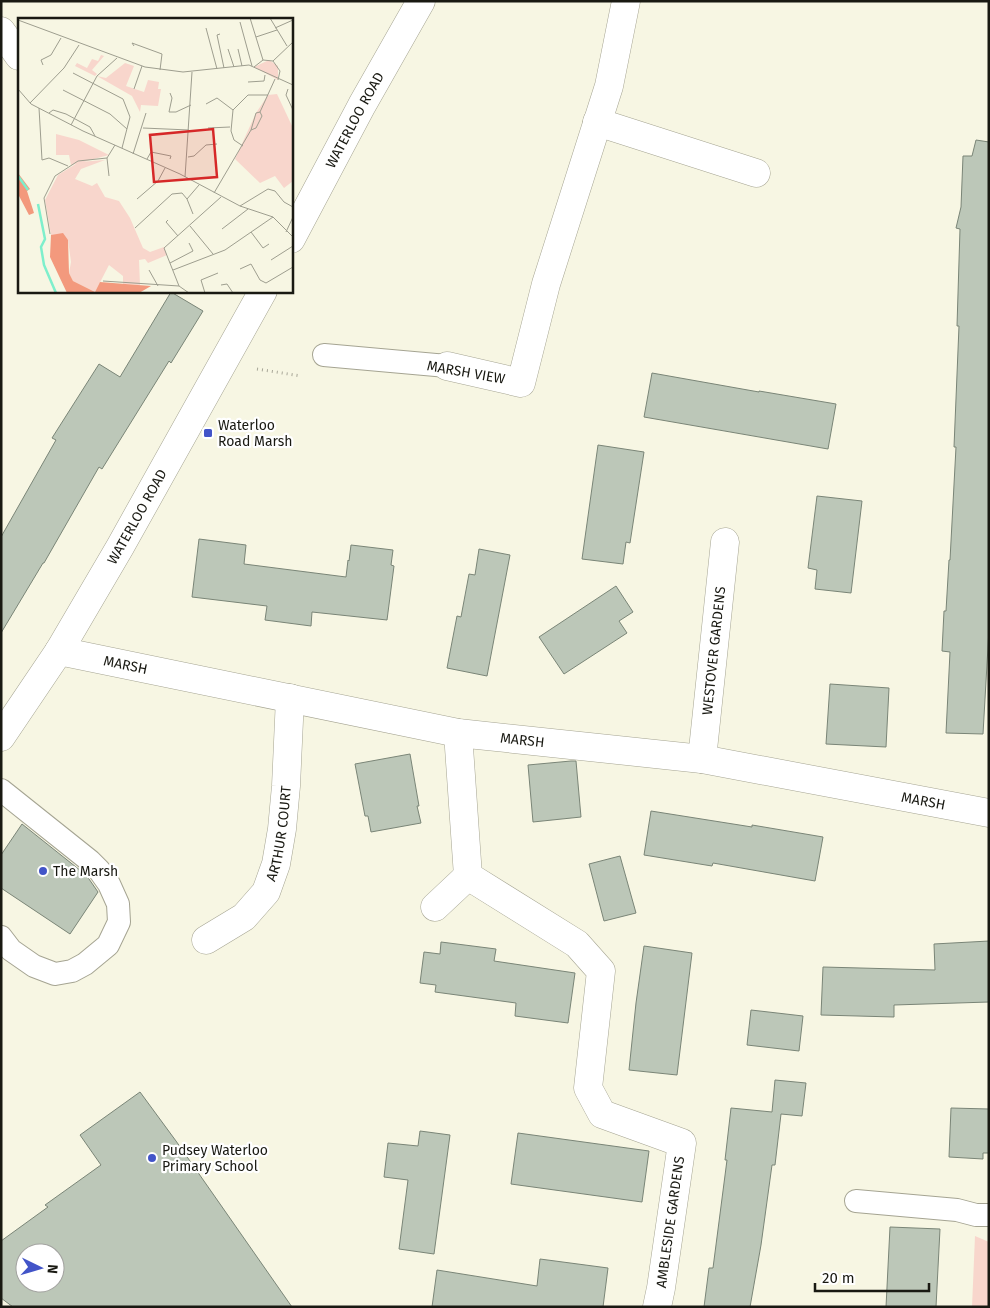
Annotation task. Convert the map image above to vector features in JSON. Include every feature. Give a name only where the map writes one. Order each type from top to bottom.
[{"type":"street","name":"WATERLOO ROAD","points":[[292,237],[362,105],[421,1]]},
{"type":"street","name":"MARSH VIEW","points":[[447,366],[521,383],[546,284],[609,86],[626,1]]},
{"type":"street","points":[[1,31],[18,55]]},
{"type":"street","points":[[597,122],[756,173]]},
{"type":"street","name":"WATERLOO ROAD","points":[[1,737],[59,651],[120,547],[262,292]]},
{"type":"street","name":"WESTOVER GARDENS","points":[[702,759],[724,542]]},
{"type":"street","name":"MARSH","points":[[59,651],[458,732],[702,759],[989,813]]},
{"type":"street","name":"ARTHUR COURT","points":[[206,940],[244,917],[266,892],[276,864],[282,829],[286,786],[290,698]]},
{"type":"street","points":[[435,907],[468,876],[458,732]]},
{"type":"street","name":"AMBLESIDE GARDENS","points":[[468,876],[577,944],[601,971],[588,1088],[602,1114],[682,1143],[656,1307]]},
{"type":"lane","name":"MARSH VIEW","points":[[324,355],[447,366]]},
{"type":"lane","points":[[1,790],[90,860],[99,870],[109,884],[118,904],[119,922],[108,945],[85,964],[72,970],[55,974],[26,961],[11,950],[1,937]]},
{"type":"lane","points":[[856,1201],[957,1210],[976,1215],[989,1215]]},
{"type":"path","points":[[222,364],[323,379],[324,355]]},
{"type":"shaded area","points":[[975,1236],[989,1242],[989,1307],[972,1307]]},
{"type":"building","points":[[976,140],[989,142],[989,629],[983,734],[946,733],[950,652],[942,651],[944,611],[946,611],[950,560],[956,447],[954,447],[959,326],[957,326],[960,229],[956,228],[961,207],[963,156],[972,156]]},
{"type":"building","points":[[171,292],[203,311],[171,363],[169,361],[102,469],[99,467],[1,633],[1,537],[56,440],[52,438],[99,364],[120,377]]},
{"type":"building","points":[[652,373],[836,404],[828,449],[644,417]]},
{"type":"building","points":[[598,445],[644,452],[630,543],[626,542],[623,564],[582,559]]},
{"type":"building","points":[[817,496],[862,501],[851,593],[815,589],[817,570],[808,568]]},
{"type":"building","points":[[199,539],[246,545],[244,564],[346,577],[351,545],[393,550],[391,565],[394,566],[387,620],[312,612],[311,626],[265,620],[267,606],[192,597]]},
{"type":"building","points":[[479,549],[510,555],[487,676],[447,668],[457,616],[461,617],[469,574],[475,575]]},
{"type":"building","points":[[616,586],[633,612],[619,621],[627,633],[564,674],[539,637]]},
{"type":"building","points":[[830,684],[889,688],[886,747],[826,744]]},
{"type":"building","points":[[410,754],[421,823],[371,832],[368,816],[365,816],[355,764]]},
{"type":"building","points":[[576,761],[581,817],[533,822],[528,765]]},
{"type":"building","points":[[651,811],[823,837],[815,881],[713,863],[712,866],[644,855]]},
{"type":"building","name":"The Marsh","points":[[22,824],[81,871],[98,892],[70,934],[1,888],[1,855]]},
{"type":"building","points":[[620,856],[636,913],[604,921],[589,864]]},
{"type":"building","points":[[989,941],[989,1002],[894,1005],[894,1017],[821,1015],[823,967],[935,970],[934,944]]},
{"type":"building","points":[[441,942],[496,949],[494,961],[575,973],[568,1023],[515,1016],[516,1003],[435,992],[436,985],[420,983],[424,952],[440,954]]},
{"type":"building","points":[[644,946],[692,953],[677,1075],[629,1070]]},
{"type":"building","points":[[751,1010],[803,1016],[799,1051],[747,1045]]},
{"type":"building","points":[[775,1080],[806,1083],[802,1116],[781,1114],[775,1165],[772,1165],[750,1307],[704,1307],[709,1268],[713,1268],[727,1160],[725,1160],[731,1108],[772,1112]]},
{"type":"building","points":[[140,1092],[292,1307],[13,1307],[1,1298],[1,1241],[48,1207],[45,1205],[101,1165],[80,1135]]},
{"type":"building","points":[[951,1108],[989,1109],[989,1153],[983,1153],[983,1159],[949,1157]]},
{"type":"building","points":[[420,1131],[450,1135],[434,1254],[399,1249],[408,1180],[384,1177],[388,1143],[418,1146]]},
{"type":"building","points":[[518,1133],[649,1151],[642,1202],[511,1184]]},
{"type":"building","points":[[890,1227],[940,1229],[936,1307],[886,1307]]},
{"type":"building","points":[[540,1259],[608,1268],[603,1307],[432,1307],[437,1270],[537,1286]]},
{"type":"place","name":"Waterloo Road Marsh","points":[[208,433]]},
{"type":"place","name":"The Marsh","points":[[43,871]]},
{"type":"place","name":"Pudsey Waterloo Primary School","points":[[152,1158]]}]
